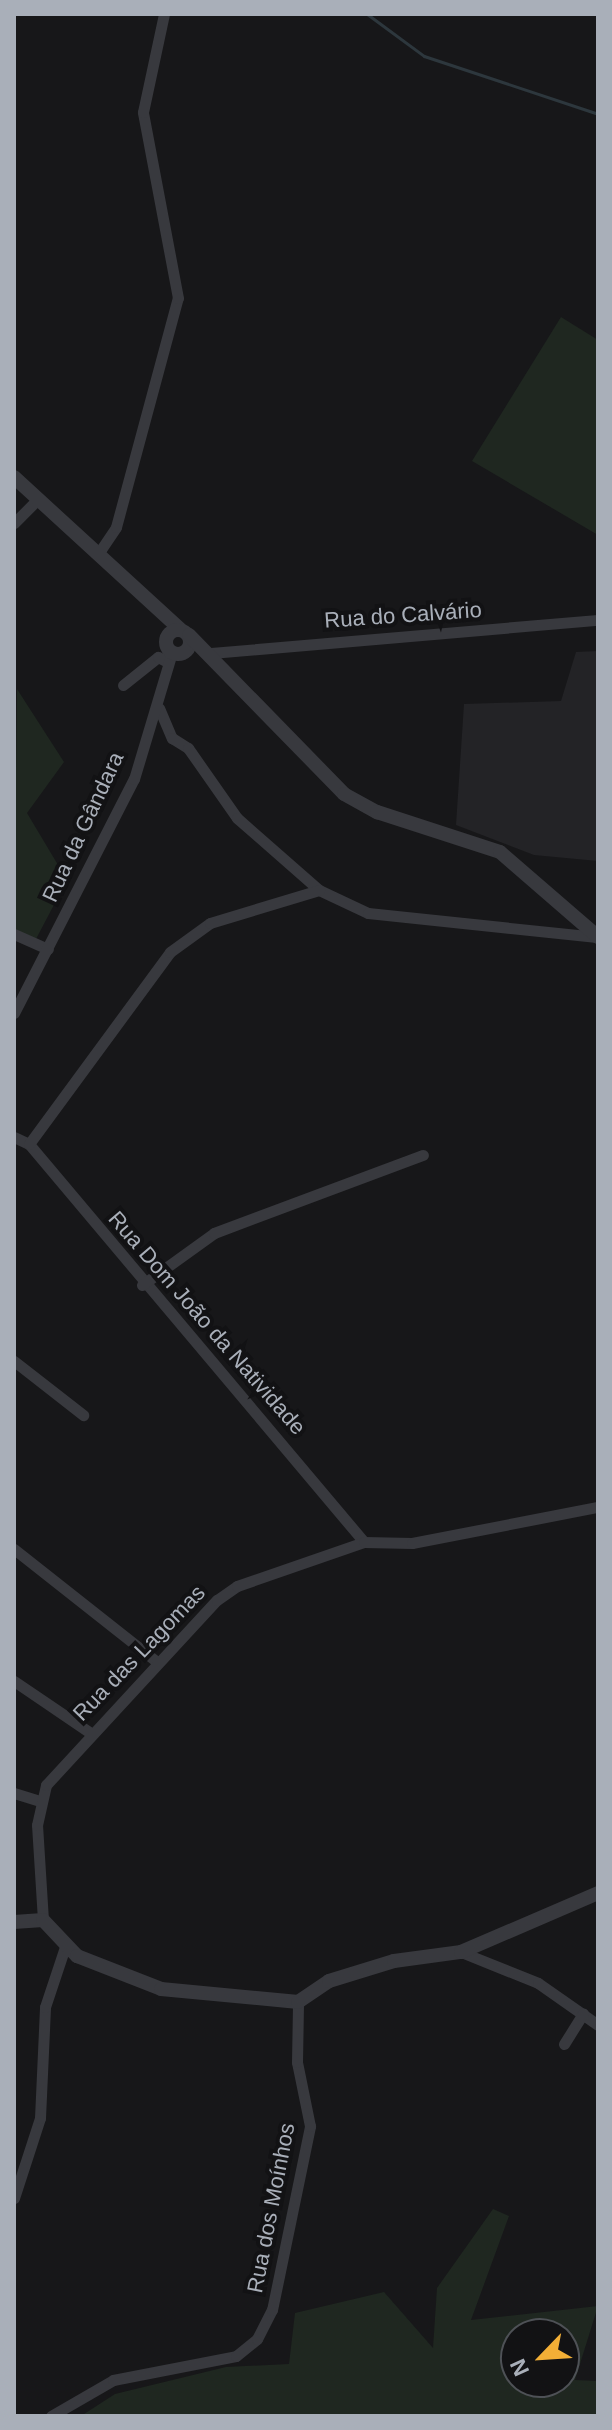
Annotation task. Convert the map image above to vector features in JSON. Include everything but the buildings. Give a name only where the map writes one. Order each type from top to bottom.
[{"type":"street","points":[[98,554],[116,527],[178,298],[143,112],[164,14]]},
{"type":"street","points":[[14,477],[178,633],[211,653],[344,794],[377,812],[500,852],[598,937]]},
{"type":"street","points":[[14,523],[39,498]]},
{"type":"street","name":"Rua do Calvário","points":[[211,653],[598,620]]},
{"type":"street","points":[[175,655],[178,633]]},
{"type":"street","points":[[175,655],[178,633]]},
{"type":"street","points":[[123,685],[158,657],[211,653]]},
{"type":"street","name":"Rua da Gândara","points":[[14,1013],[134,779],[175,655]]},
{"type":"street","points":[[159,708],[172,738],[188,748],[237,818],[319,890],[368,913],[598,937]]},
{"type":"street","points":[[29,1144],[170,952],[210,923],[319,890]]},
{"type":"street","points":[[14,934],[48,949]]},
{"type":"street","name":"Rua Dom João da Natividade","points":[[14,1137],[29,1144],[142,1285],[364,1542]]},
{"type":"street","points":[[142,1285],[214,1233],[423,1155]]},
{"type":"street","points":[[14,1361],[83,1415]]},
{"type":"street","name":"Rua das Lagomas","points":[[40,1801],[89,1732],[237,1586],[364,1542],[412,1543],[598,1507]]},
{"type":"street","points":[[14,1549],[157,1662]]},
{"type":"street","points":[[14,1681],[89,1732]]},
{"type":"street","points":[[14,1793],[40,1801],[43,1920],[65,1947],[185,1995],[298,2002],[370,1967],[461,1952],[598,1893]]},
{"type":"street","points":[[14,1922],[43,1920]]},
{"type":"street","points":[[14,2198],[40,2118],[45,2007],[65,1947]]},
{"type":"street","points":[[461,1952],[538,1983],[598,2025]]},
{"type":"street","name":"Rua dos Moínhos","points":[[51,2416],[113,2380],[236,2356],[257,2339],[272,2310],[310,2126],[297,2062],[298,2002]]},
{"type":"street","points":[[564,2044],[583,2013]]},
{"type":"shaded area","points":[[561,317],[598,340],[598,535],[472,461]]},
{"type":"shaded area","points":[[598,651],[598,861],[534,855],[456,825],[464,704],[561,701],[576,652]]},
{"type":"shaded area","points":[[17,689],[64,762],[27,813],[67,880],[36,939],[14,929]]},
{"type":"shaded area","points":[[493,2209],[509,2216],[471,2320],[598,2306],[580,2364],[580,2318],[500,2318],[500,2398],[580,2398],[580,2380],[598,2381],[598,2416],[81,2416],[115,2394],[226,2367],[289,2364],[295,2313],[384,2292],[433,2348],[437,2288]]},
{"type":"waterway","points":[[367,14],[424,56],[598,114]]}]
